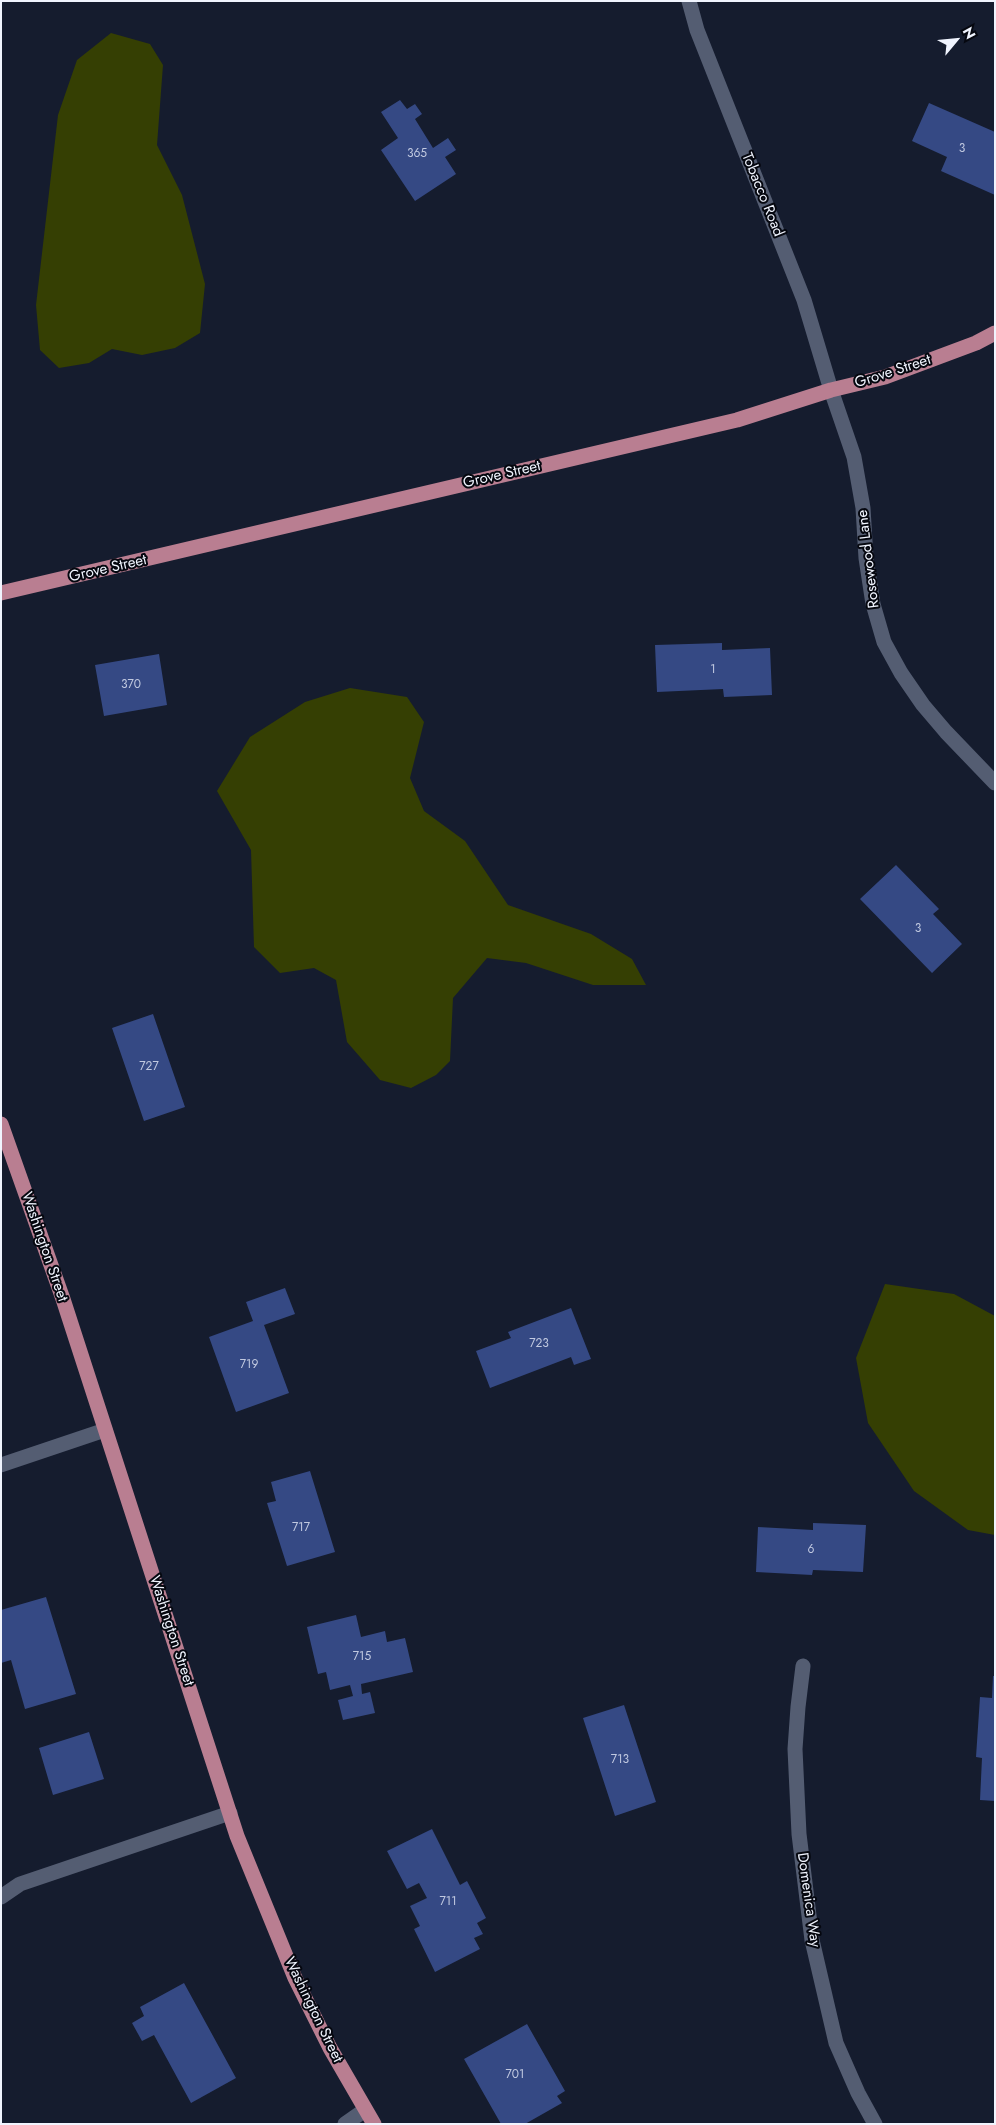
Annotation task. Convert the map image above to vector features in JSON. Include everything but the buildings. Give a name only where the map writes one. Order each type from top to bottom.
[{"type":"main road","name":"Grove Street","points":[[1,593],[737,420],[831,390],[885,377],[976,343],[995,333]]},
{"type":"main road","name":"Washington Street","points":[[1,1124],[63,1299],[230,1813],[263,1903],[296,1978],[330,2048],[374,2124]]},
{"type":"street","name":"Tobacco Road","points":[[689,1],[697,30],[804,300],[831,390]]},
{"type":"street","name":"Rosewood Lane","points":[[831,390],[854,457],[863,508],[866,558],[873,604],[884,642],[901,673],[923,704],[946,732],[995,783]]},
{"type":"street","points":[[1,1465],[105,1430]]},
{"type":"street","name":"Domenica Way","points":[[803,1666],[795,1749],[799,1834],[812,1940],[836,2043],[858,2093],[875,2124]]},
{"type":"street","points":[[1,1898],[20,1884],[230,1813]]},
{"type":"street","points":[[345,2124],[366,2110]]},
{"type":"green space","points":[[111,33],[150,44],[163,65],[157,145],[182,195],[205,284],[200,333],[175,348],[142,355],[112,349],[89,363],[59,368],[40,350],[36,305],[58,115],[77,60]]},
{"type":"green space","points":[[350,688],[407,697],[424,722],[410,778],[424,811],[465,841],[508,905],[591,934],[632,959],[646,985],[593,985],[526,963],[487,958],[453,998],[450,1061],[436,1075],[411,1088],[380,1080],[347,1042],[336,980],[314,968],[280,973],[254,947],[251,850],[217,791],[250,737],[305,702]]},
{"type":"green space","points":[[885,1284],[954,1294],[995,1316],[995,1535],[968,1530],[914,1491],[868,1423],[856,1358]]}]
